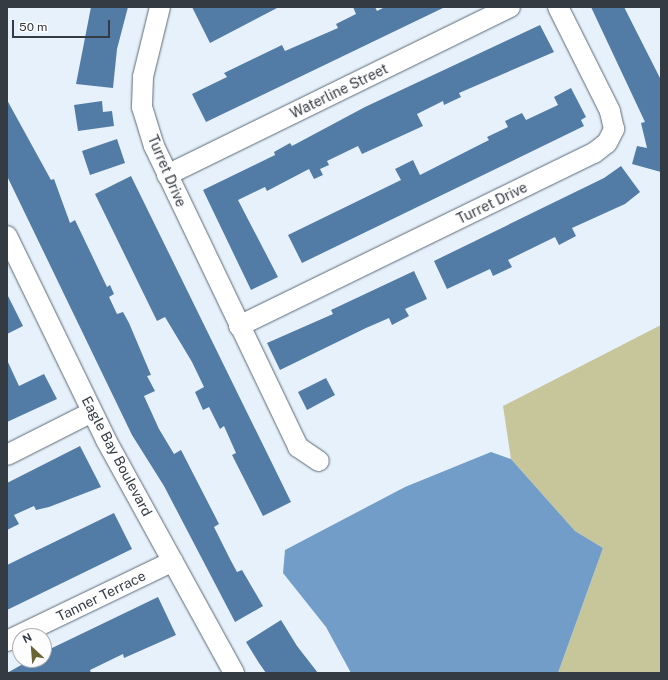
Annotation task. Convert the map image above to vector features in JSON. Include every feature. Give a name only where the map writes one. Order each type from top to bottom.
[{"type":"street","name":"Turret Drive","points":[[160,7],[143,76],[142,107],[167,175],[298,447],[319,461]]},
{"type":"street","name":"Waterline Street","points":[[167,175],[510,7]]},
{"type":"street","name":"Turret Drive","points":[[239,326],[594,153],[607,143],[614,129],[610,111],[558,7]]},
{"type":"street","name":"Eagle Bay Boulevard","points":[[7,236],[13,264],[234,673]]},
{"type":"street","points":[[7,455],[92,412]]},
{"type":"street","name":"Tanner Terrace","points":[[7,641],[173,561]]},
{"type":"shaded area","points":[[661,325],[661,673],[558,673],[603,548],[575,531],[511,459],[503,406]]},
{"type":"water","points":[[491,452],[511,459],[575,531],[603,548],[558,673],[351,673],[326,627],[283,573],[285,550],[405,487]]},
{"type":"building","points":[[91,7],[128,7],[117,49],[113,88],[76,84]]},
{"type":"building","points":[[192,7],[279,7],[210,43]]},
{"type":"building","points":[[353,7],[375,7],[377,11],[385,7],[445,7],[206,122],[192,94],[227,77],[224,73],[282,45],[285,51],[338,28],[336,24],[356,14]]},
{"type":"building","points":[[591,7],[624,7],[661,80],[661,172],[632,164],[637,146],[647,148],[641,123],[645,122]]},
{"type":"building","points":[[540,25],[554,52],[459,93],[461,97],[444,105],[443,101],[417,114],[423,126],[362,154],[358,146],[327,161],[329,165],[320,169],[323,175],[314,179],[309,169],[267,191],[265,187],[238,200],[278,277],[251,290],[203,190],[275,155],[274,152],[290,143],[292,146],[365,107]]},
{"type":"building","points":[[571,88],[586,117],[581,120],[584,126],[302,263],[288,235],[401,180],[395,169],[413,160],[420,175],[489,140],[487,137],[508,127],[505,121],[522,113],[526,120],[558,105],[554,97]]},
{"type":"building","points":[[7,100],[51,180],[54,179],[70,223],[75,220],[107,287],[110,285],[114,294],[109,297],[117,314],[123,312],[129,323],[151,375],[147,376],[155,391],[144,396],[159,429],[174,454],[181,450],[219,524],[214,527],[230,559],[237,572],[242,570],[263,606],[235,622],[164,486],[132,435],[7,176]]},
{"type":"building","points":[[102,101],[103,112],[112,111],[114,126],[78,131],[74,105]]},
{"type":"building","points":[[117,139],[125,163],[90,175],[82,151]]},
{"type":"building","points":[[621,166],[640,192],[625,204],[572,228],[576,236],[559,245],[555,237],[508,260],[512,267],[493,276],[490,269],[447,289],[434,261],[604,178]]},
{"type":"building","points":[[131,176],[291,502],[263,516],[232,455],[236,453],[224,426],[220,429],[209,407],[203,410],[195,392],[204,387],[192,362],[165,317],[157,321],[95,194]]},
{"type":"building","points":[[414,271],[427,299],[405,309],[409,316],[392,325],[389,318],[280,370],[267,343],[333,314],[331,310]]},
{"type":"building","points":[[7,294],[23,326],[7,334]]},
{"type":"building","points":[[7,360],[19,386],[44,374],[57,399],[7,422]]},
{"type":"building","points":[[326,378],[335,395],[307,410],[298,392]]},
{"type":"building","points":[[80,446],[101,487],[49,507],[36,510],[34,506],[14,515],[19,524],[7,530],[7,483]]},
{"type":"building","points":[[114,513],[132,549],[7,610],[7,565]]},
{"type":"building","points":[[158,597],[176,635],[124,658],[123,654],[90,670],[91,673],[7,673],[16,668],[52,668],[52,648]]},
{"type":"building","points":[[281,620],[297,646],[318,673],[266,673],[259,663],[246,642]]}]
